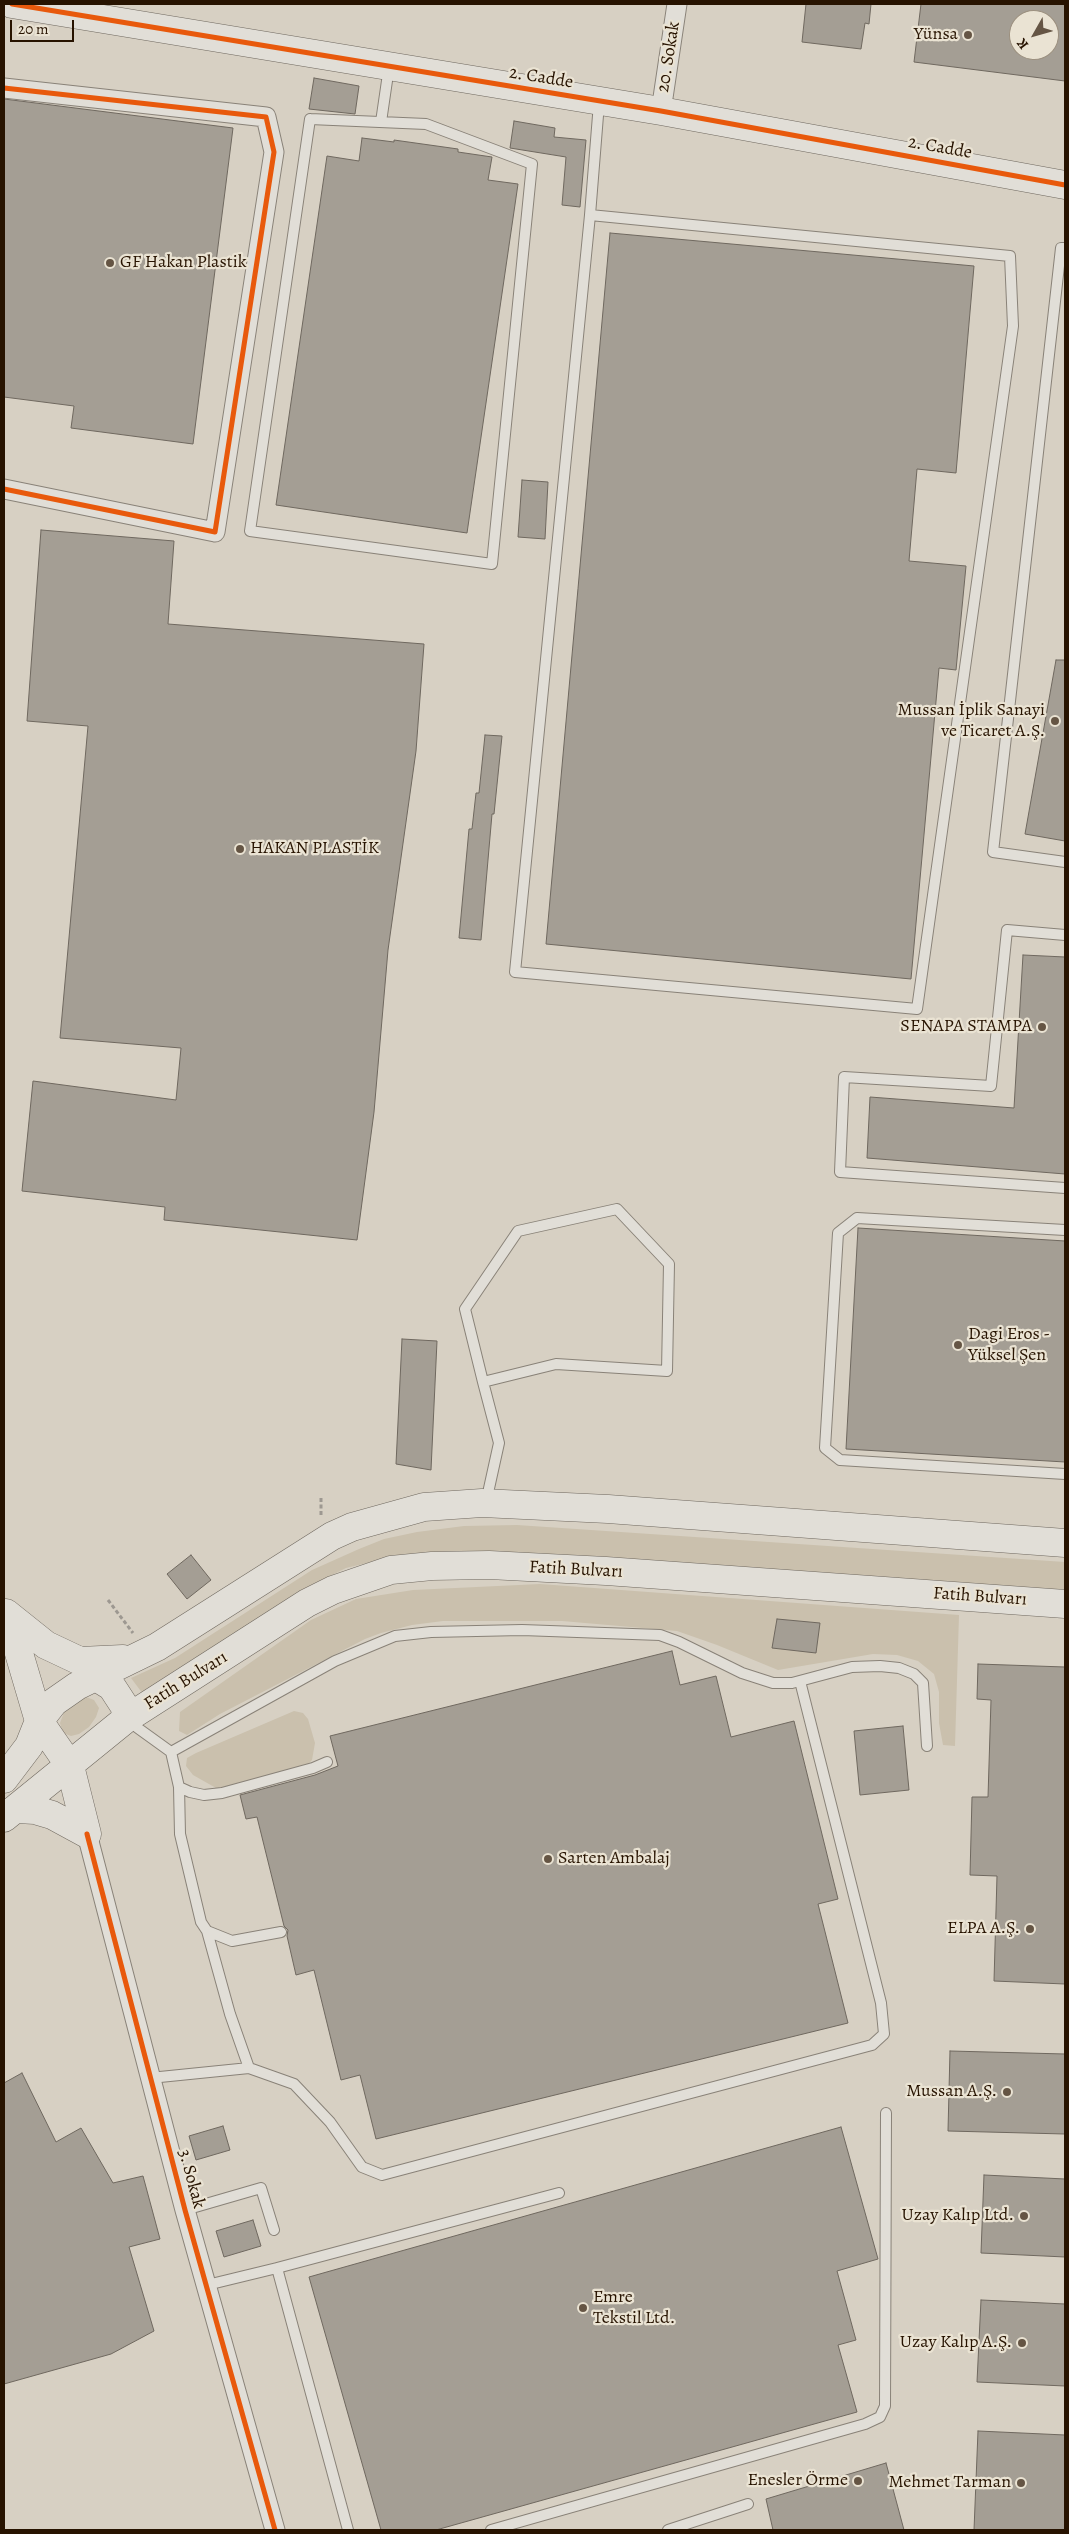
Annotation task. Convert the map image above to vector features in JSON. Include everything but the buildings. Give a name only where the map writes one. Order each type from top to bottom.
[{"type":"main road","name":"2. Cadde","points":[[12,4],[660,111],[1065,185]]},
{"type":"main road","points":[[6,1613],[46,1645],[80,1661],[134,1648],[180,1633],[314,1546],[352,1527],[424,1507],[486,1504],[618,1510],[1065,1543]]},
{"type":"main road","name":"Fatih Bulvarı","points":[[10,1814],[126,1719],[308,1603],[333,1590],[391,1570],[432,1566],[489,1566],[596,1570],[1065,1604]]},
{"type":"main road","points":[[6,1613],[40,1721],[70,1766],[87,1834]]},
{"type":"main road","points":[[4,1779],[29,1746],[40,1721],[54,1702],[77,1686],[96,1677],[134,1648]]},
{"type":"main road","points":[[96,1677],[112,1687],[125,1707],[126,1719]]},
{"type":"main road","points":[[10,1814],[35,1810],[52,1815],[87,1834]]},
{"type":"street","name":"20. Sokak","points":[[660,111],[677,4]]},
{"type":"street","points":[[4,88],[266,117],[274,152],[215,532],[4,489]]},
{"type":"street","name":"3. Sokak","points":[[87,1834],[185,2210],[275,2530]]},
{"type":"lane","points":[[381,122],[389,67]]},
{"type":"lane","points":[[590,215],[1010,256],[1013,326],[917,1009],[515,972],[590,215],[599,101]]},
{"type":"lane","points":[[310,119],[381,122],[426,124],[532,164],[492,564],[250,531],[310,119]]},
{"type":"lane","points":[[1065,248],[1061,248],[993,852],[1065,862]]},
{"type":"lane","points":[[1065,935],[1007,930],[991,1086],[844,1076],[840,1172],[1065,1188]]},
{"type":"lane","points":[[483,1382],[556,1364],[668,1371],[669,1264],[616,1209],[518,1231],[465,1309],[498,1443],[486,1504]]},
{"type":"lane","points":[[1065,1230],[857,1218],[838,1233],[825,1448],[840,1460],[1065,1474]]},
{"type":"lane","points":[[171,1752],[335,1661],[387,1639],[413,1634],[522,1630],[660,1635],[680,1642],[742,1673],[773,1683],[800,1681],[852,1667],[880,1666],[899,1668],[914,1674],[923,1683],[927,1746]]},
{"type":"lane","points":[[150,2078],[249,2068],[294,2084],[330,2122],[362,2167],[382,2175],[872,2045],[884,2034],[881,2003],[800,1681]]},
{"type":"lane","points":[[126,1719],[171,1752],[179,1787],[180,1834],[201,1922],[207,1931],[230,2014],[249,2068]]},
{"type":"lane","points":[[179,1787],[204,1795],[222,1793],[313,1768],[327,1762]]},
{"type":"lane","points":[[207,1931],[232,1941],[281,1932]]},
{"type":"lane","points":[[491,2530],[865,2424],[880,2417],[885,2406],[886,2113]]},
{"type":"lane","points":[[185,2210],[261,2188],[274,2230]]},
{"type":"lane","points":[[207,2285],[559,2192]]},
{"type":"lane","points":[[277,2268],[347,2530]]},
{"type":"lane","points":[[668,2530],[748,2504]]},
{"type":"path","points":[[108,1600],[134,1648]]},
{"type":"shaded area","points":[[517,1525],[1065,1562],[1065,1592],[392,1557],[346,1568],[322,1580],[211,1648],[146,1698],[131,1678],[175,1658],[312,1570],[384,1539],[417,1532],[464,1526]]},
{"type":"shaded area","points":[[540,1584],[959,1615],[955,1746],[943,1745],[939,1723],[939,1692],[934,1674],[918,1661],[897,1655],[873,1654],[778,1670],[677,1631],[562,1621],[443,1621],[412,1625],[381,1633],[365,1639],[220,1714],[187,1735],[179,1731],[180,1712],[311,1620],[356,1599],[413,1590]]},
{"type":"shaded area","points":[[86,1697],[94,1700],[99,1708],[96,1717],[89,1727],[79,1734],[71,1736],[63,1733],[60,1723],[64,1712],[77,1701]]},
{"type":"shaded area","points":[[294,1711],[303,1713],[308,1719],[315,1743],[312,1760],[305,1768],[233,1787],[216,1788],[193,1775],[186,1766],[187,1758],[196,1753]]},
{"type":"cycle path","points":[[12,4],[661,111],[1065,185]]},
{"type":"cycle path","points":[[4,88],[266,117],[274,152],[215,532],[4,489]]},
{"type":"cycle path","points":[[87,1834],[185,2210],[275,2530]]},
{"type":"place","name":"Yünsa","points":[[968,35]]},
{"type":"place","name":"GF Hakan Plastik","points":[[110,263]]},
{"type":"place","name":"Mussan İplik Sanayi ve Ticaret A.Ş.","points":[[1055,721]]},
{"type":"place","name":"HAKAN PLASTİK","points":[[240,849]]},
{"type":"place","name":"SENAPA STAMPA","points":[[1042,1027]]},
{"type":"place","name":"Dagi Eros - Yüksel Şen","points":[[958,1345]]},
{"type":"place","name":"Sarten Ambalaj","points":[[548,1859]]},
{"type":"place","name":"ELPA A.Ş.","points":[[1030,1929]]},
{"type":"place","name":"Mussan A.Ş.","points":[[1007,2092]]},
{"type":"place","name":"Uzay Kalıp Ltd.","points":[[1024,2216]]},
{"type":"place","name":"Emre Tekstil Ltd.","points":[[583,2308]]},
{"type":"place","name":"Uzay Kalıp A.Ş.","points":[[1022,2343]]},
{"type":"place","name":"Enesler Örme","points":[[858,2481]]},
{"type":"place","name":"Mehmet Tarman","points":[[1021,2483]]}]
